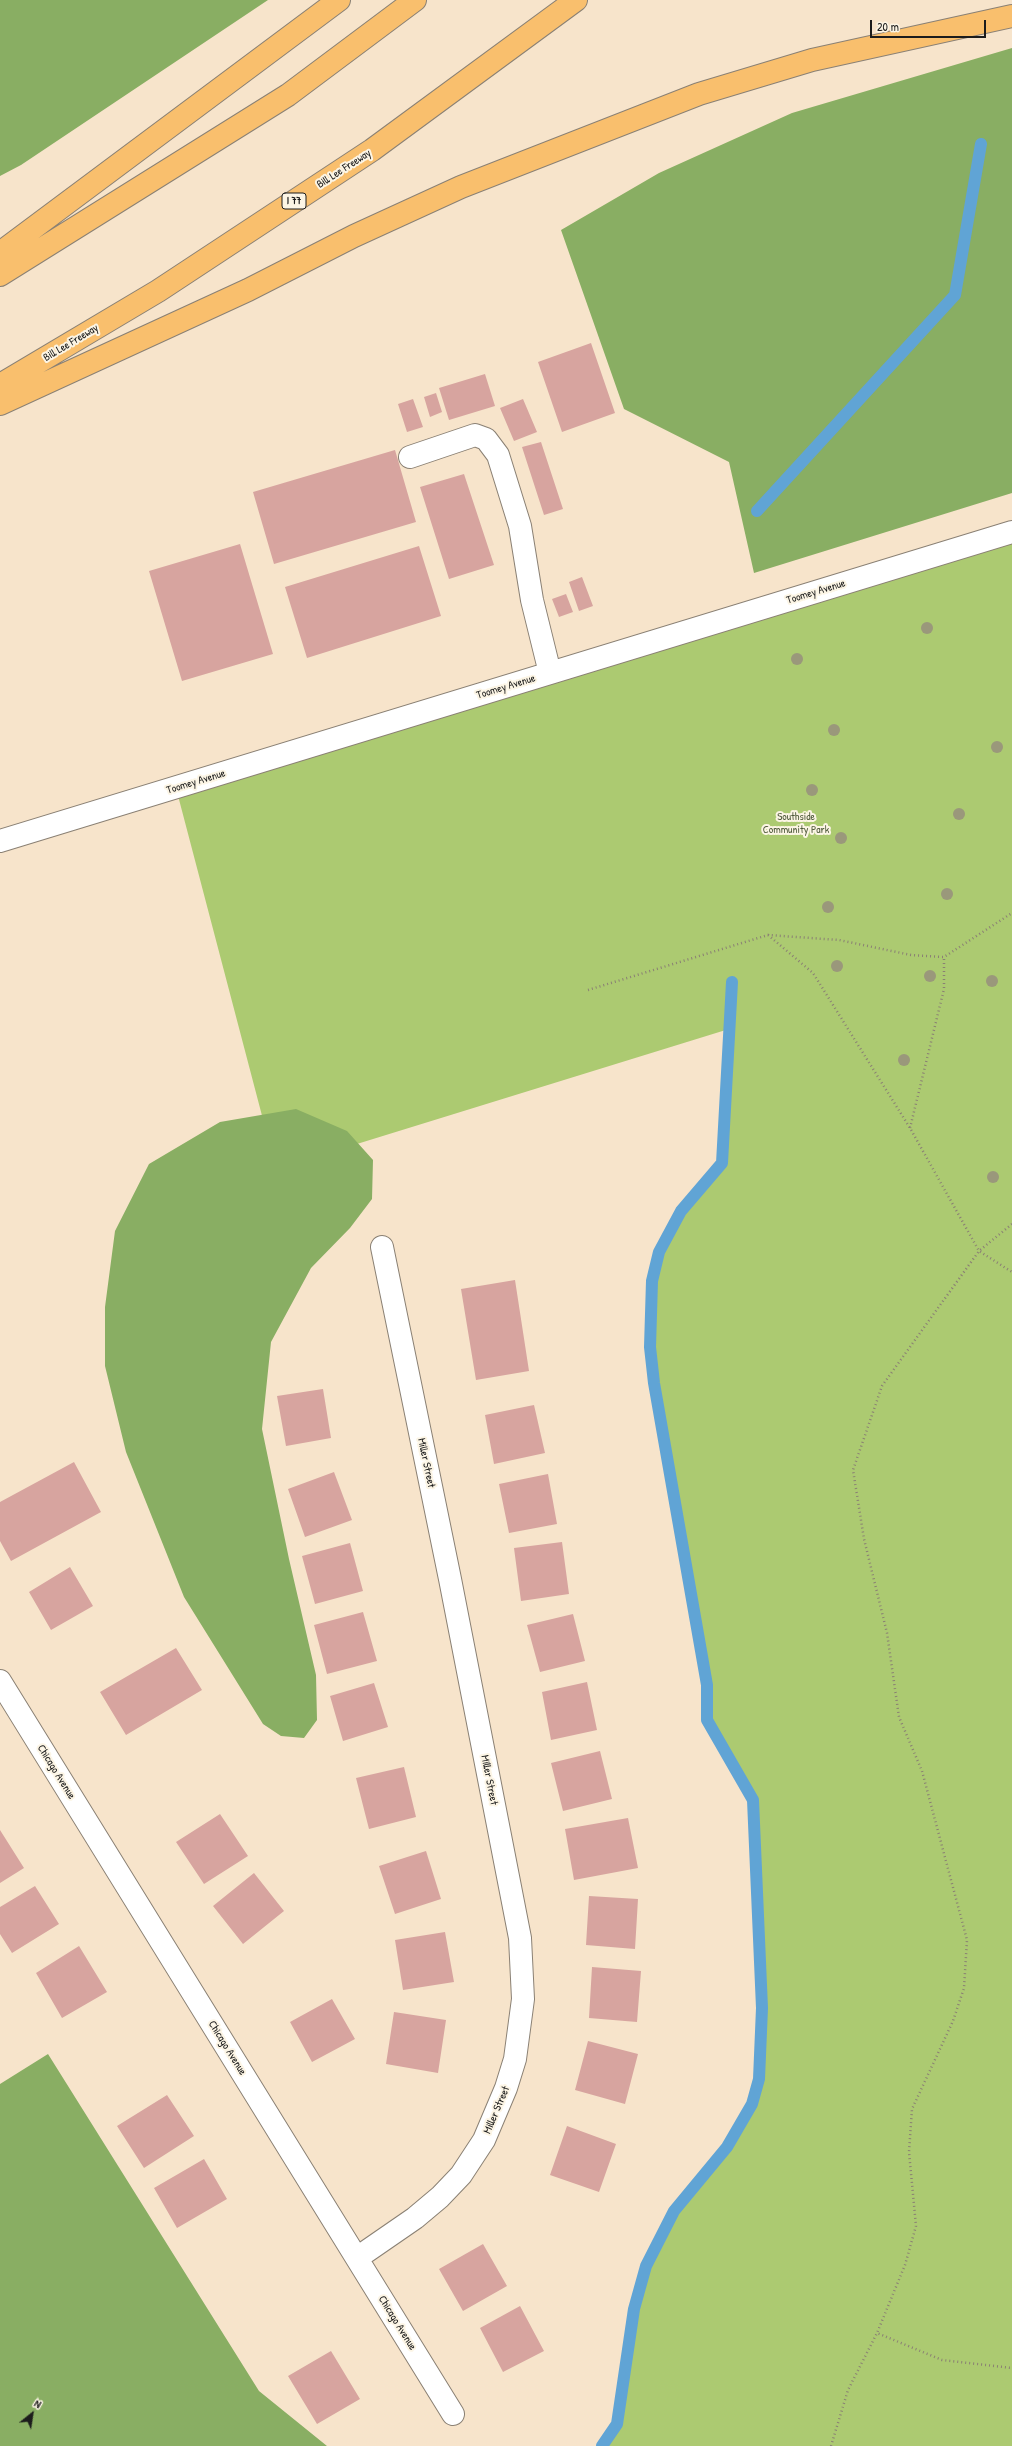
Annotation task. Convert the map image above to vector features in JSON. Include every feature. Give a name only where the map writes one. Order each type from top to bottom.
[{"type":"highway","points":[[0,253],[339,0]]},
{"type":"highway","points":[[0,275],[288,95],[415,0]]},
{"type":"highway","name":"Bill Lee Freeway","points":[[0,386],[158,290],[372,150],[576,0]]},
{"type":"highway","points":[[0,404],[241,294],[354,236],[461,187],[698,94],[812,60],[1012,16]]},
{"type":"street","points":[[410,457],[475,435],[486,439],[498,455],[520,526],[532,600],[550,673]]},
{"type":"street","name":"Toomey Avenue","points":[[0,841],[1012,532]]},
{"type":"street","name":"Miller Street","points":[[357,2258],[415,2218],[440,2197],[461,2175],[484,2140],[506,2088],[515,2059],[523,1999],[520,1938],[450,1579],[382,1247]]},
{"type":"street","name":"Chicago Avenue","points":[[0,1681],[453,2414]]},
{"type":"path","points":[[588,990],[768,935],[839,940],[911,956],[944,957],[1012,913]]},
{"type":"path","points":[[768,935],[813,973],[910,1128],[979,1252],[1012,1272]]},
{"type":"path","points":[[910,1128],[944,989],[944,957]]},
{"type":"path","points":[[831,2446],[848,2390],[877,2332],[905,2265],[916,2226],[909,2152],[912,2109],[953,2021],[964,1988],[967,1940],[922,1771],[899,1717],[887,1633],[864,1539],[853,1470],[882,1386],[979,1252],[1012,1224]]},
{"type":"path","points":[[877,2332],[942,2360],[1012,2368]]},
{"type":"green space","points":[[0,0],[268,0],[21,165],[0,176]]},
{"type":"green space","points":[[1012,48],[1012,493],[754,573],[729,462],[624,409],[561,230],[659,173],[792,113]]},
{"type":"green space","name":"Southside Community Park","points":[[1012,532],[1012,2446],[602,2446],[617,2424],[634,2309],[646,2266],[674,2211],[727,2147],[752,2104],[759,2079],[762,2008],[753,1800],[707,1720],[707,1685],[654,1383],[650,1346],[652,1281],[659,1252],[681,1211],[722,1163],[729,1029],[276,1169],[176,788]]},
{"type":"green space","points":[[296,1109],[347,1131],[373,1160],[372,1199],[350,1228],[311,1268],[271,1342],[262,1429],[289,1559],[316,1675],[317,1720],[304,1738],[281,1736],[263,1724],[184,1597],[126,1452],[105,1366],[105,1307],[115,1231],[149,1164],[220,1122]]},
{"type":"green space","points":[[48,2054],[259,2391],[327,2446],[0,2446],[0,2084]]},
{"type":"building","points":[[591,343],[615,413],[562,432],[538,362]]},
{"type":"building","points":[[485,374],[495,406],[449,420],[439,388]]},
{"type":"building","points":[[436,393],[442,412],[430,417],[424,397]]},
{"type":"building","points":[[413,399],[423,427],[407,432],[398,404]]},
{"type":"building","points":[[523,399],[537,432],[514,441],[500,408]]},
{"type":"building","points":[[541,442],[563,509],[544,515],[522,447]]},
{"type":"building","points":[[395,450],[416,522],[274,564],[253,492]]},
{"type":"building","points":[[464,474],[494,565],[449,579],[420,487]]},
{"type":"building","points":[[240,544],[273,654],[182,681],[149,571]]},
{"type":"building","points":[[419,546],[441,616],[307,658],[285,587]]},
{"type":"building","points":[[582,577],[593,606],[579,611],[569,582]]},
{"type":"building","points":[[566,594],[573,612],[559,617],[552,599]]},
{"type":"building","points":[[515,1280],[529,1371],[476,1380],[461,1289]]},
{"type":"building","points":[[323,1389],[331,1438],[286,1446],[277,1396]]},
{"type":"building","points":[[534,1405],[545,1453],[494,1464],[485,1415]]},
{"type":"building","points":[[74,1462],[101,1512],[11,1561],[0,1541],[0,1502]]},
{"type":"building","points":[[334,1472],[352,1520],[305,1537],[288,1489]]},
{"type":"building","points":[[548,1474],[557,1524],[509,1533],[499,1484]]},
{"type":"building","points":[[562,1542],[569,1594],[521,1601],[514,1548]]},
{"type":"building","points":[[350,1543],[363,1591],[315,1604],[302,1556]]},
{"type":"building","points":[[70,1567],[93,1606],[51,1630],[29,1592]]},
{"type":"building","points":[[363,1612],[377,1661],[327,1674],[314,1625]]},
{"type":"building","points":[[573,1614],[585,1661],[540,1672],[527,1625]]},
{"type":"building","points":[[176,1648],[202,1690],[126,1735],[100,1692]]},
{"type":"building","points":[[587,1682],[597,1730],[551,1740],[542,1692]]},
{"type":"building","points":[[374,1683],[388,1727],[343,1741],[330,1696]]},
{"type":"building","points":[[600,1751],[612,1799],[563,1811],[551,1763]]},
{"type":"building","points":[[404,1767],[416,1817],[369,1829],[356,1778]]},
{"type":"building","points":[[220,1814],[248,1856],[204,1884],[176,1842]]},
{"type":"building","points":[[628,1818],[638,1868],[574,1880],[565,1829]]},
{"type":"building","points":[[0,1830],[24,1868],[0,1883]]},
{"type":"building","points":[[426,1851],[441,1899],[395,1914],[379,1866]]},
{"type":"building","points":[[254,1873],[284,1911],[243,1944],[213,1906]]},
{"type":"building","points":[[35,1886],[59,1924],[12,1953],[0,1934],[0,1907]]},
{"type":"building","points":[[589,1896],[638,1899],[635,1949],[586,1945]]},
{"type":"building","points":[[445,1932],[454,1982],[403,1990],[395,1940]]},
{"type":"building","points":[[79,1946],[107,1992],[62,2018],[36,1973]]},
{"type":"building","points":[[592,1967],[641,1971],[637,2022],[589,2018]]},
{"type":"building","points":[[332,1999],[355,2039],[312,2062],[290,2022]]},
{"type":"building","points":[[394,2012],[446,2020],[438,2073],[386,2064]]},
{"type":"building","points":[[588,2041],[638,2054],[625,2104],[575,2090]]},
{"type":"building","points":[[167,2095],[194,2136],[144,2168],[117,2126]]},
{"type":"building","points":[[567,2126],[616,2144],[599,2192],[550,2175]]},
{"type":"building","points":[[204,2159],[227,2199],[177,2228],[154,2188]]},
{"type":"building","points":[[483,2244],[507,2286],[463,2311],[439,2269]]},
{"type":"building","points":[[520,2306],[544,2351],[503,2372],[480,2328]]},
{"type":"building","points":[[331,2351],[360,2399],[317,2424],[288,2376]]},
{"type":"waterway","points":[[757,511],[955,295],[981,144]]},
{"type":"waterway","points":[[602,2446],[617,2424],[634,2309],[646,2266],[674,2211],[727,2147],[752,2104],[759,2079],[762,2008],[753,1800],[707,1720],[707,1685],[654,1383],[650,1347],[652,1281],[659,1252],[681,1211],[722,1163],[732,982]]}]
